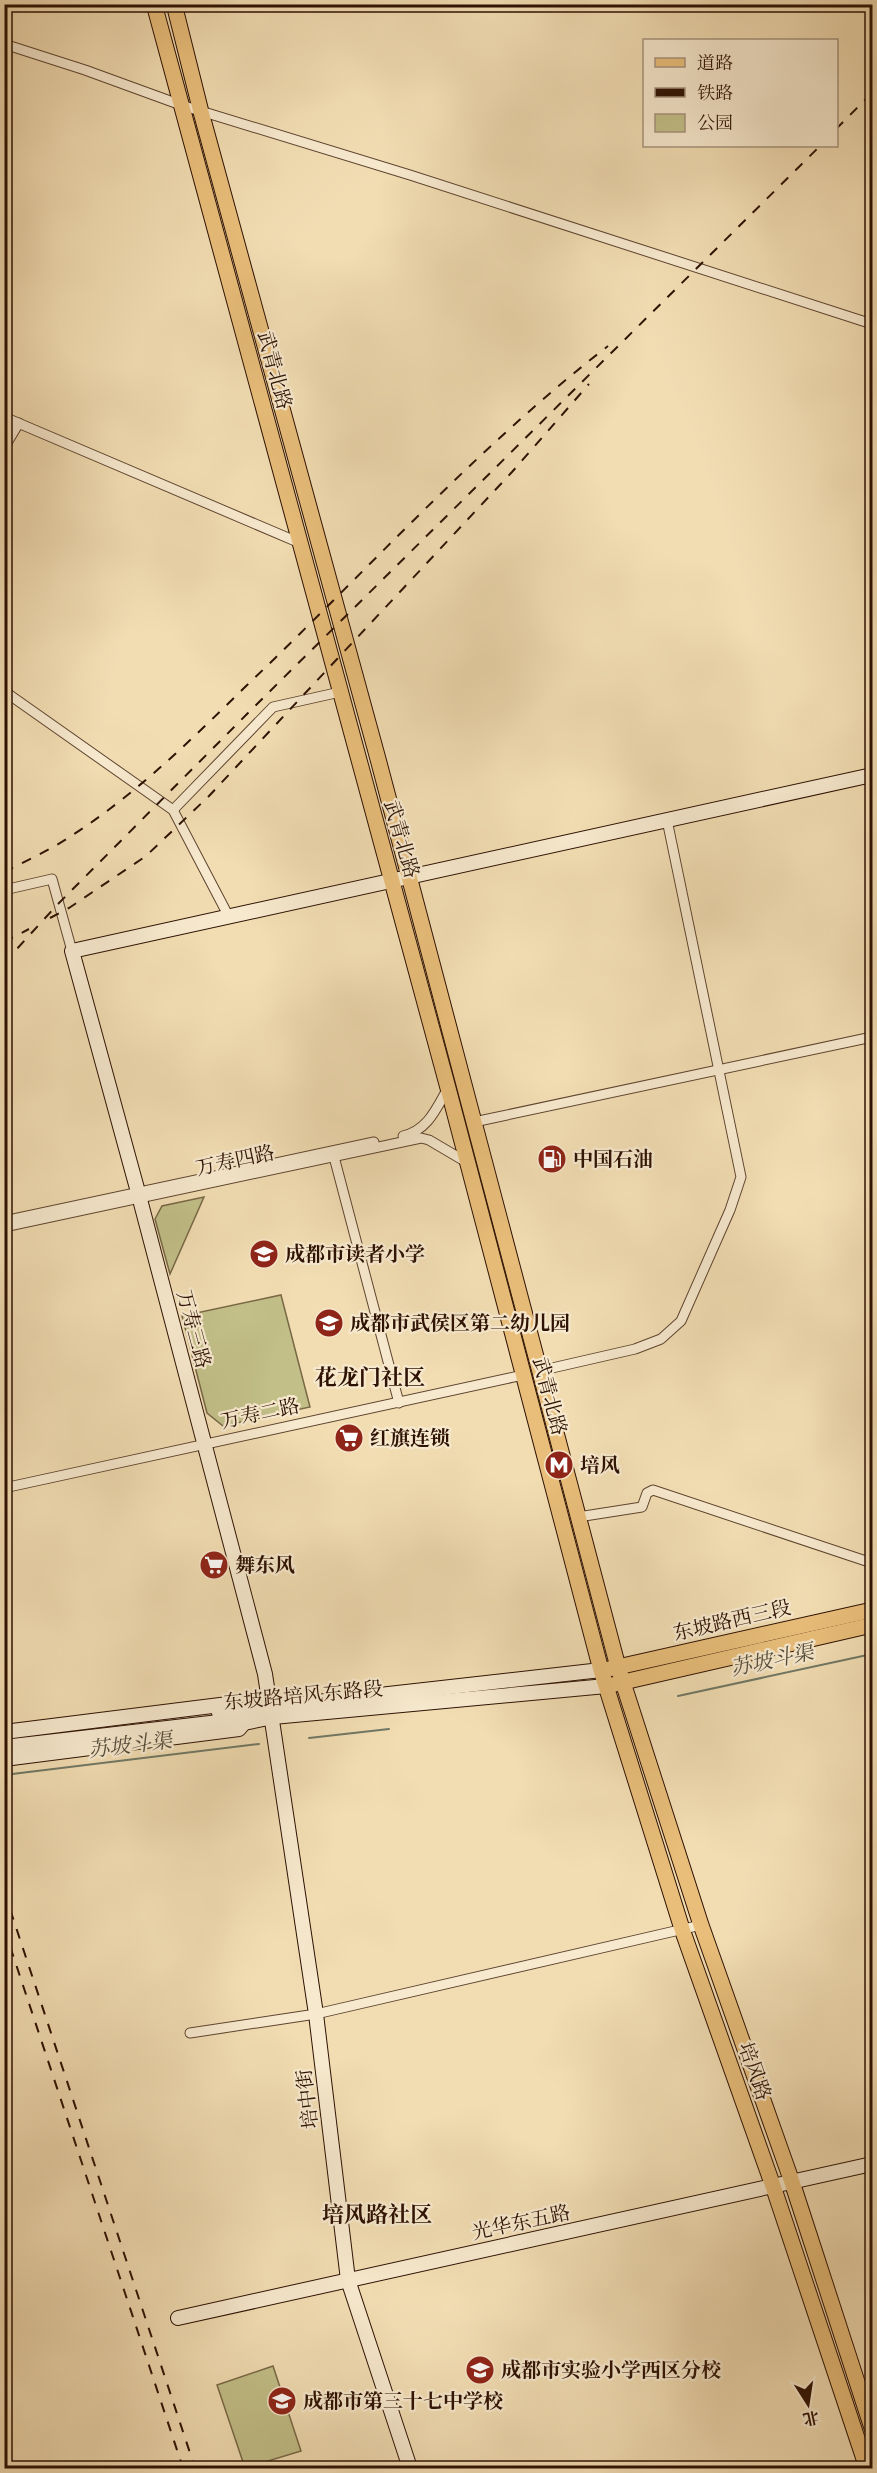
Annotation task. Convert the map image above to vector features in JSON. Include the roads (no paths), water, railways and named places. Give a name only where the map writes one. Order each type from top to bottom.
[{"type":"main road","name":"武青北路","points":[[154,4],[448,1088],[606,1686]]},
{"type":"main road","name":"武青北路","points":[[174,4],[201,111],[298,460],[621,1674]]},
{"type":"main road","name":"东坡路西三段","points":[[606,1686],[621,1674],[873,1610]]},
{"type":"main road","name":"东坡路西三段","points":[[602,1670],[621,1674],[873,1625]]},
{"type":"main road","name":"培风路","points":[[621,1674],[701,1925],[792,2182],[873,2428]]},
{"type":"main road","name":"培风路","points":[[606,1686],[683,1929],[773,2186],[867,2469]]},
{"type":"street","points":[[4,44],[85,70],[181,105],[873,324]]},
{"type":"street","points":[[4,417],[300,543]]},
{"type":"street","points":[[4,448],[18,423]]},
{"type":"street","points":[[4,691],[173,810],[229,917]]},
{"type":"street","points":[[173,810],[273,707],[340,692]]},
{"type":"street","points":[[4,890],[52,879],[72,951],[873,775]]},
{"type":"street","points":[[539,1371],[644,1346],[661,1339],[681,1321],[735,1200],[741,1177],[667,820]]},
{"type":"street","name":"万寿三路","points":[[72,951],[139,1195],[265,1674],[272,1712]]},
{"type":"street","points":[[474,1122],[873,1037]]},
{"type":"street","name":"万寿四路","points":[[334,1154],[418,1131],[433,1114],[448,1088]]},
{"type":"street","name":"万寿四路","points":[[4,1221],[421,1138],[429,1140],[468,1163]]},
{"type":"street","points":[[334,1154],[399,1403]]},
{"type":"street","name":"万寿四路","points":[[4,1227],[139,1195]]},
{"type":"street","name":"万寿二路","points":[[4,1488],[523,1375]]},
{"type":"street","points":[[578,1517],[642,1507],[647,1493],[653,1490],[873,1563]]},
{"type":"street","name":"东坡路培风东路段","points":[[4,1747],[236,1720],[244,1723],[272,1712],[602,1670]]},
{"type":"street","name":"东坡路培风东路段","points":[[4,1739],[254,1709],[272,1712],[606,1686]]},
{"type":"street","points":[[4,1732],[231,1704],[254,1709]]},
{"type":"street","name":"培中街","points":[[272,1712],[316,2014],[348,2280],[410,2469]]},
{"type":"street","points":[[4,1759],[239,1729],[244,1723]]},
{"type":"street","points":[[190,2033],[316,2014],[701,1925]]},
{"type":"street","name":"光华东五路","points":[[178,2318],[873,2164]]},
{"type":"waterway","name":"苏坡斗渠","points":[[678,1696],[872,1654]]},
{"type":"waterway","name":"苏坡斗渠","points":[[309,1738],[389,1729]]},
{"type":"waterway","name":"苏坡斗渠","points":[[4,1775],[259,1744]]},
{"type":"railway","points":[[838,127],[872,93]]},
{"type":"railway","points":[[4,963],[57,905],[248,713],[819,147]]},
{"type":"railway","points":[[4,872],[68,838],[116,804],[160,768],[512,426],[608,346]]},
{"type":"railway","points":[[50,918],[69,908],[146,856],[209,796],[512,472],[589,384]]},
{"type":"railway","points":[[4,942],[29,929]]},
{"type":"railway","points":[[4,1891],[195,2468]]},
{"type":"railway","points":[[4,1928],[183,2468]]},
{"type":"place","name":"中国石油","points":[[552,1159]]},
{"type":"place","name":"成都市读者小学","points":[[264,1254]]},
{"type":"place","name":"成都市武侯区第二幼儿园","points":[[329,1323]]},
{"type":"place","name":"红旗连锁","points":[[349,1438]]},
{"type":"place","name":"培风","points":[[559,1465]]},
{"type":"place","name":"舞东风","points":[[214,1565]]},
{"type":"place","name":"成都市实验小学西区分校","points":[[480,2370]]},
{"type":"place","name":"成都市第三十七中学校","points":[[282,2401]]},
{"type":"district","name":"花龙门社区","points":[[370,1377]]},
{"type":"district","name":"培风路社区","points":[[377,2214]]}]
